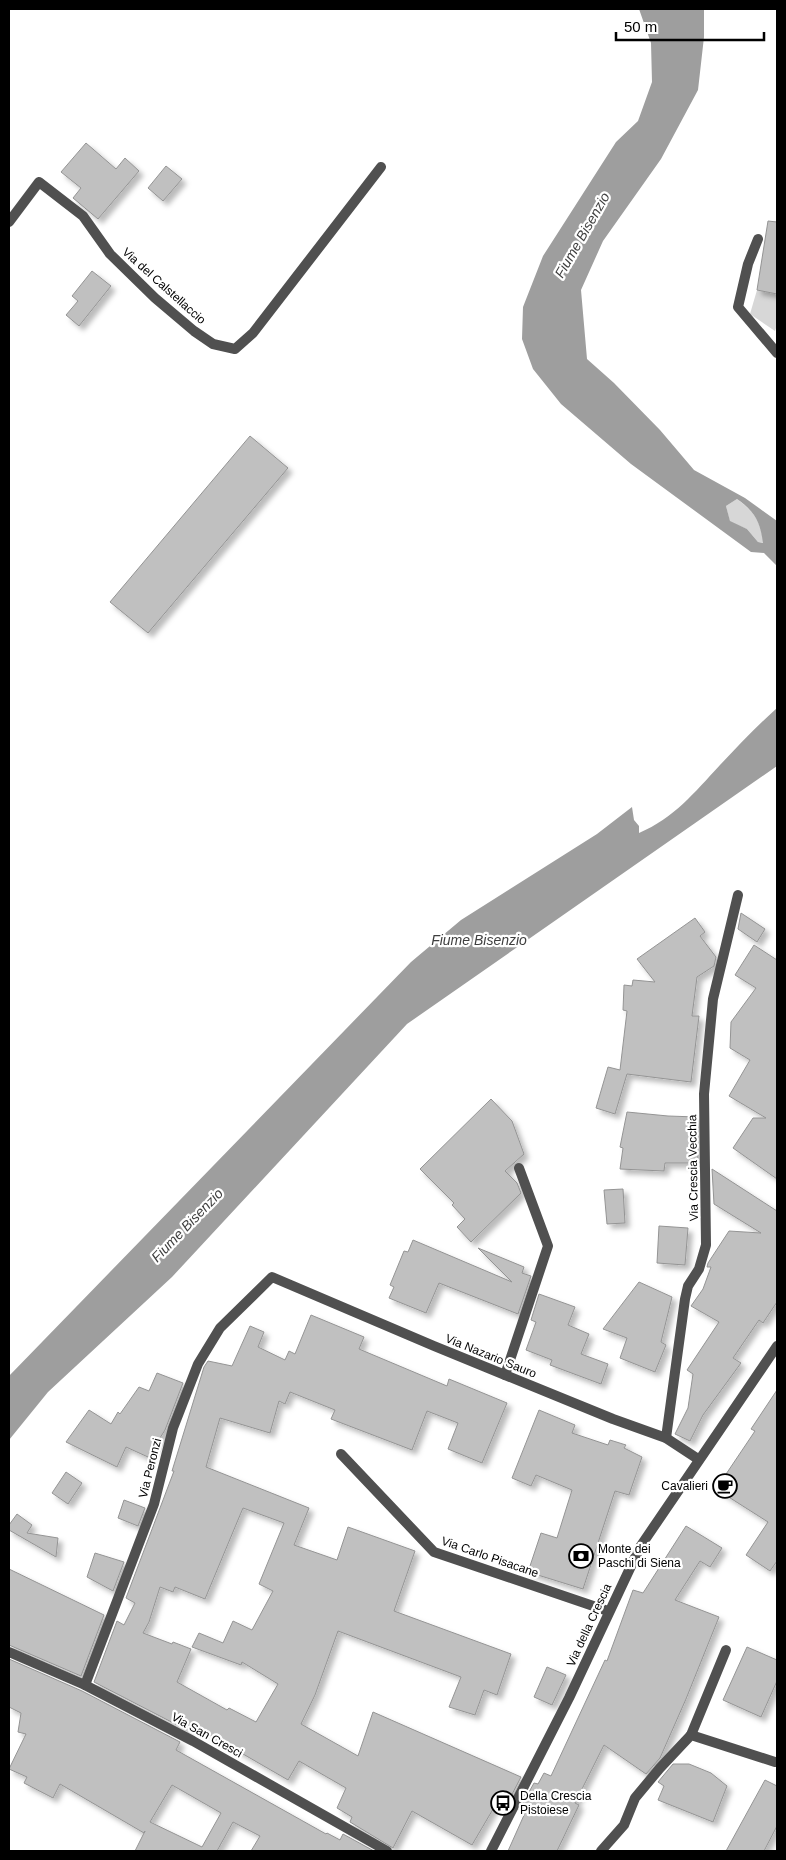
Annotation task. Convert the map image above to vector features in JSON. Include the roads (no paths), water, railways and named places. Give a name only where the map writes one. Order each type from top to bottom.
[{"type":"street","name":"Via del Calstellaccio","points":[[9,222],[39,182],[83,216],[110,254],[155,298],[194,331],[213,344],[236,349],[253,334],[381,167]]},
{"type":"street","points":[[758,239],[748,264],[738,307],[777,353]]},
{"type":"street","name":"Via Crescia Vecchia","points":[[666,1438],[685,1299],[688,1286],[700,1269],[706,1246],[704,1094],[713,999],[738,895]]},
{"type":"street","points":[[505,1375],[548,1246],[519,1168]]},
{"type":"street","name":"Via Nazario Sauro","points":[[272,1277],[505,1375],[613,1419],[666,1438],[698,1459]]},
{"type":"street","name":"Via Peronzi","points":[[85,1684],[154,1504],[173,1428],[198,1364],[220,1328],[272,1277]]},
{"type":"street","name":"Via della Crescia","points":[[491,1851],[569,1698],[608,1611],[640,1547],[698,1459],[777,1346]]},
{"type":"street","name":"Via Carlo Pisacane","points":[[340,1454],[434,1552],[608,1611]]},
{"type":"street","points":[[602,1851],[624,1825],[635,1798],[691,1734],[726,1650]]},
{"type":"street","name":"Via San Cresci","points":[[9,1652],[85,1684],[193,1741],[387,1851]]},
{"type":"street","points":[[691,1734],[776,1761]]},
{"type":"water","name":"Fiume Bisenzio","points":[[639,9],[704,9],[704,37],[698,90],[661,159],[603,241],[581,290],[587,359],[614,383],[660,430],[694,470],[745,498],[777,521],[777,566],[764,553],[751,552],[631,464],[561,404],[533,369],[522,339],[523,307],[543,256],[616,142],[638,121],[652,82],[651,43]],"holes":[[[737,499],[756,518],[763,543],[758,542],[747,529],[730,521],[726,506]]]},
{"type":"water","name":"Fiume Bisenzio","points":[[777,708],[777,766],[407,1024],[172,1277],[48,1392],[9,1440],[9,1376],[411,962],[461,920],[597,834],[632,807],[634,820],[639,826],[639,833],[663,820],[692,795]]},
{"type":"place","name":"Cavalieri","points":[[725,1486]]},
{"type":"place","name":"Monte dei Paschi di Siena","points":[[581,1556]]},
{"type":"place","name":"Della Crescia Pistoiese","points":[[503,1803]]}]
